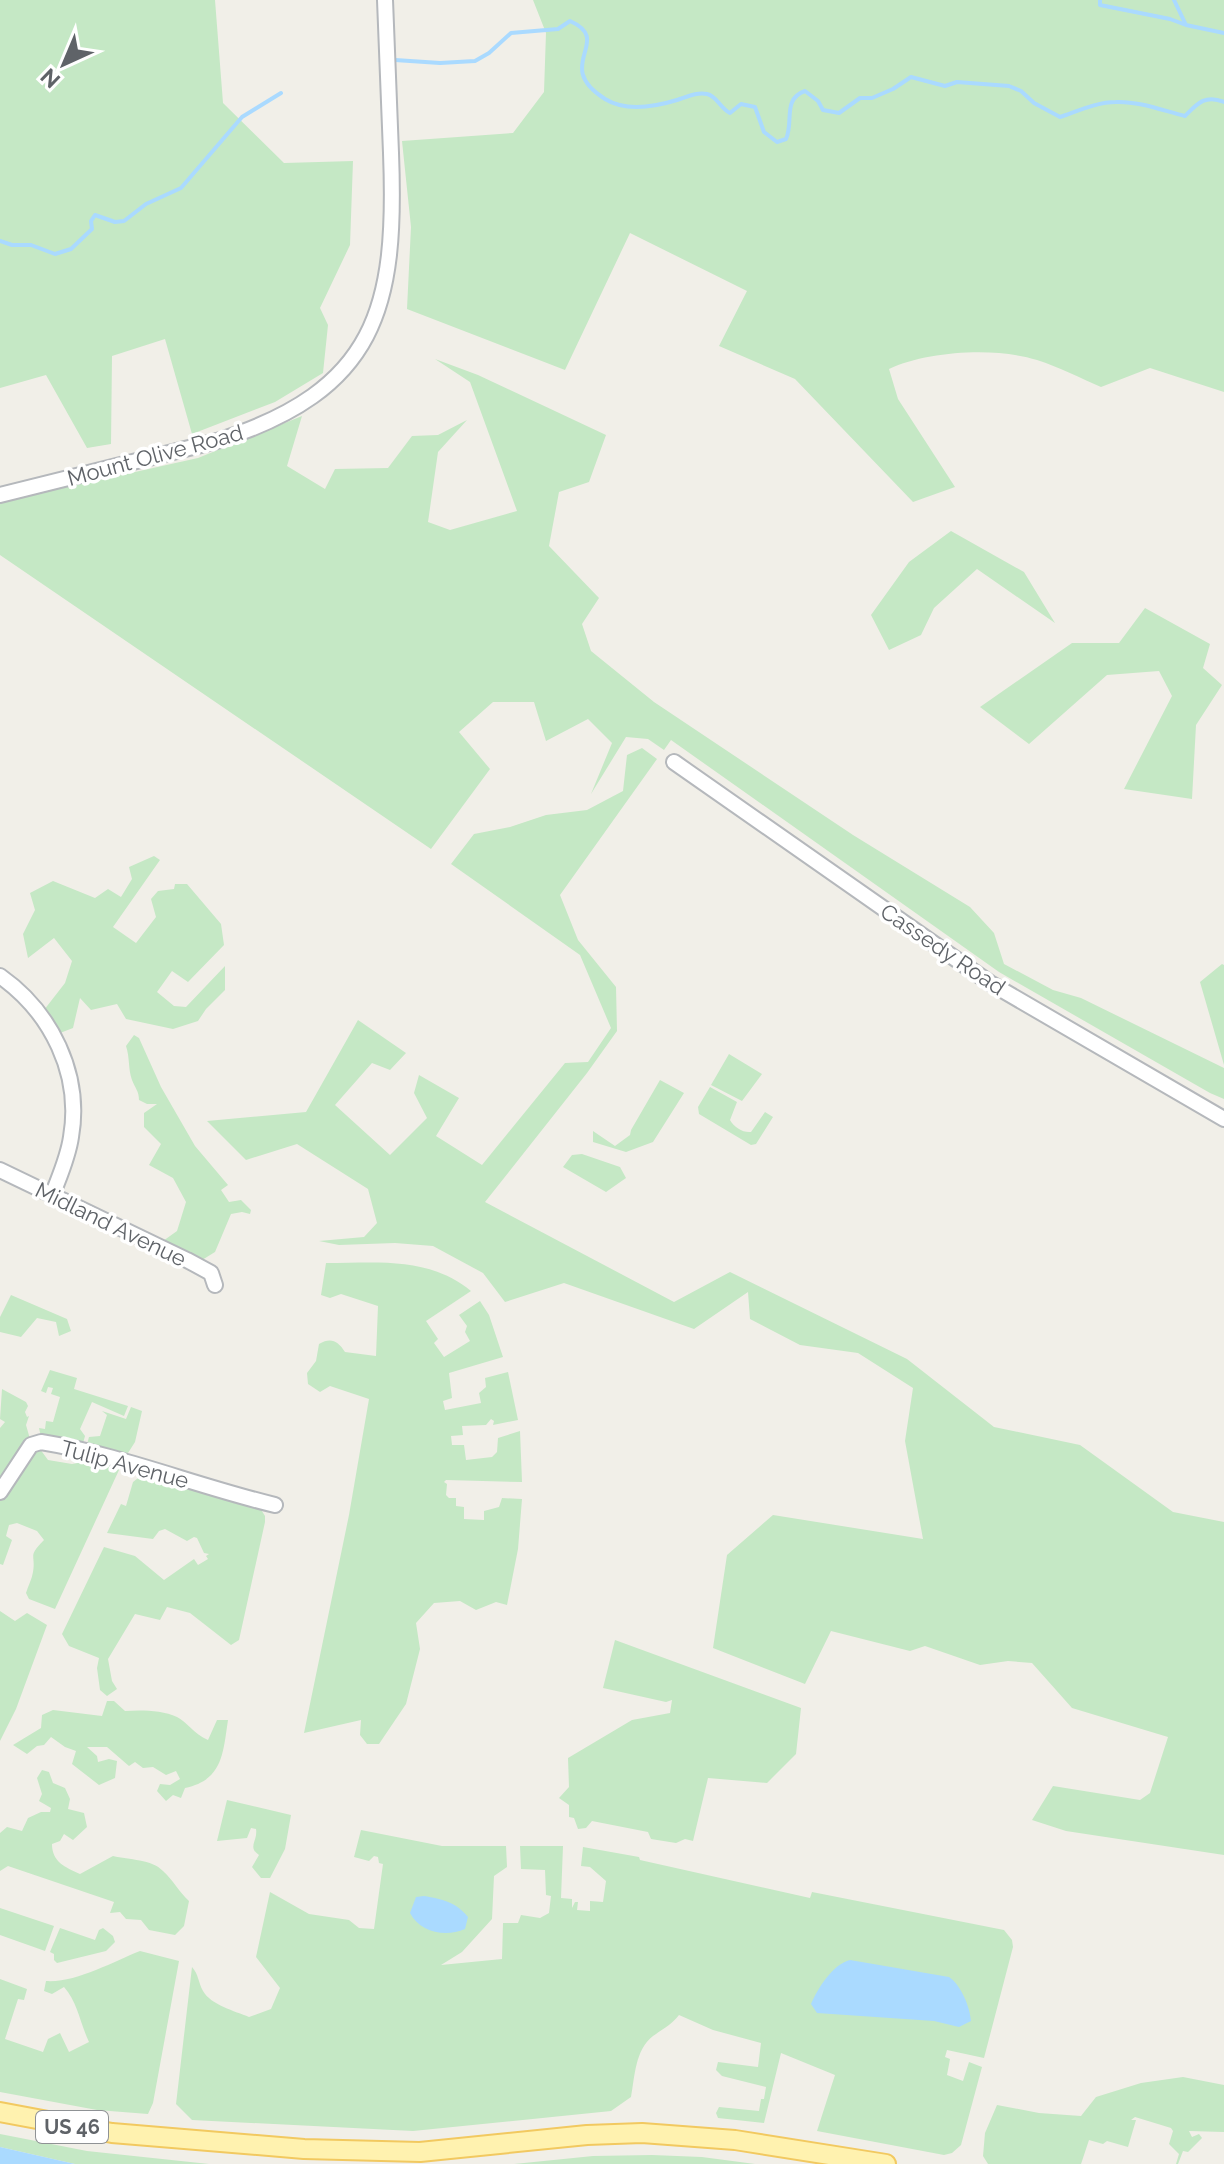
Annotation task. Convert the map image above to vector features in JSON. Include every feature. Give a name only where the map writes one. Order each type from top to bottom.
[{"type":"main road","name":"US 46","points":[[0,2112],[112,2133],[304,2149],[420,2152],[587,2135],[642,2133],[735,2140],[886,2164]]},
{"type":"street","name":"Mount Olive Road","points":[[0,495],[250,430],[310,398],[351,360],[373,323],[389,268],[392,201],[385,0]]},
{"type":"street","name":"Cassedy Road","points":[[674,762],[990,983],[1224,1119]]},
{"type":"street","points":[[0,976],[22,993],[49,1026],[68,1073],[72,1106],[71,1136],[52,1196]]},
{"type":"street","name":"Midland Avenue","points":[[0,1170],[187,1260],[211,1273],[215,1285]]},
{"type":"street","name":"Tulip Avenue","points":[[0,1492],[31,1445],[41,1442],[141,1465],[235,1496],[275,1505]]},
{"type":"green space","points":[[0,0],[215,0],[223,103],[284,163],[353,161],[350,245],[320,308],[328,325],[323,373],[275,402],[192,434],[165,339],[112,356],[111,444],[87,448],[46,375],[0,388]]},
{"type":"green space","points":[[533,0],[1224,0],[1224,392],[1150,368],[1101,387],[1037,360],[1002,353],[942,355],[905,363],[889,369],[898,399],[955,487],[913,502],[795,379],[719,346],[747,291],[630,233],[565,370],[407,309],[411,227],[402,141],[513,133],[544,92],[546,33]]},
{"type":"green space","points":[[435,359],[478,375],[606,435],[589,482],[559,492],[549,546],[599,598],[582,624],[591,651],[654,702],[853,835],[970,907],[994,933],[1004,964],[1053,990],[1081,998],[1224,1068],[1224,1099],[999,972],[671,740],[664,750],[648,739],[626,737],[591,794],[612,743],[588,719],[546,741],[534,702],[493,702],[459,732],[490,769],[431,849],[0,555],[0,502],[198,458],[302,416],[287,466],[325,489],[335,469],[388,468],[412,436],[438,435],[467,420],[438,452],[428,522],[450,530],[517,511],[470,382]]},
{"type":"green space","points":[[951,531],[1024,572],[1055,623],[977,569],[934,608],[921,635],[889,650],[871,615],[909,562]]},
{"type":"green space","points":[[1145,608],[1210,644],[1203,668],[1222,685],[1196,725],[1192,799],[1124,789],[1172,696],[1159,671],[1107,675],[1029,744],[980,707],[1072,643],[1119,643]]},
{"type":"green space","points":[[642,748],[657,759],[560,895],[578,940],[616,987],[617,1031],[485,1202],[674,1302],[730,1272],[907,1359],[994,1427],[1080,1445],[1173,1512],[1224,1522],[1224,1855],[1066,1831],[1032,1820],[1053,1786],[1140,1800],[1150,1793],[1168,1737],[1072,1708],[1032,1663],[1008,1661],[980,1665],[925,1646],[910,1651],[831,1631],[805,1684],[713,1648],[727,1555],[773,1515],[923,1539],[905,1441],[913,1388],[858,1353],[800,1345],[750,1319],[748,1292],[694,1329],[564,1283],[505,1302],[483,1273],[433,1246],[395,1243],[339,1245],[319,1241],[364,1237],[377,1223],[368,1189],[297,1144],[246,1160],[207,1121],[306,1112],[358,1020],[406,1053],[390,1070],[372,1063],[335,1105],[390,1155],[427,1118],[414,1093],[419,1075],[459,1098],[436,1136],[482,1165],[565,1063],[588,1062],[611,1028],[580,955],[451,864],[474,834],[510,827],[546,815],[587,810],[623,791],[627,755]]},
{"type":"green space","points":[[154,856],[160,860],[113,927],[136,943],[156,917],[151,899],[158,891],[174,889],[175,884],[187,884],[221,924],[224,945],[188,982],[172,971],[157,992],[174,1006],[186,1007],[225,966],[225,990],[198,1021],[173,1029],[126,1019],[117,1004],[91,1010],[80,998],[73,1028],[60,1033],[44,1010],[65,983],[72,961],[54,938],[28,958],[23,934],[35,910],[30,893],[53,881],[95,898],[108,889],[121,897],[132,879],[129,867]]},
{"type":"green space","points":[[1224,965],[1224,1065],[1200,982]]},
{"type":"green space","points":[[134,1035],[139,1038],[161,1087],[195,1146],[228,1185],[221,1190],[229,1202],[241,1200],[251,1210],[250,1214],[231,1214],[215,1252],[202,1260],[163,1241],[177,1231],[186,1202],[173,1178],[149,1165],[161,1144],[144,1127],[144,1113],[157,1104],[139,1100],[132,1080],[126,1046]]},
{"type":"green space","points":[[729,1054],[762,1074],[742,1101],[711,1085]]},
{"type":"green space","points":[[660,1080],[684,1093],[653,1142],[626,1152],[593,1142],[593,1131],[615,1146],[630,1135]]},
{"type":"green space","points":[[710,1087],[737,1102],[730,1120],[742,1130],[751,1132],[765,1112],[773,1117],[756,1144],[751,1145],[699,1114],[698,1107]]},
{"type":"green space","points":[[582,1154],[620,1167],[626,1178],[606,1192],[563,1167],[572,1155]]},
{"type":"green space","points":[[326,1263],[383,1263],[420,1267],[455,1280],[471,1291],[426,1321],[438,1339],[434,1343],[444,1357],[470,1341],[465,1332],[467,1326],[459,1315],[480,1301],[489,1315],[503,1357],[449,1373],[452,1398],[443,1401],[445,1410],[481,1403],[479,1393],[486,1387],[485,1378],[508,1372],[518,1420],[493,1425],[491,1419],[486,1425],[462,1426],[463,1435],[451,1436],[452,1445],[464,1445],[466,1460],[492,1457],[497,1452],[498,1438],[520,1431],[522,1482],[444,1482],[447,1484],[446,1495],[456,1498],[456,1506],[464,1507],[464,1519],[484,1520],[484,1511],[499,1507],[502,1498],[522,1499],[518,1549],[507,1605],[496,1602],[476,1610],[460,1601],[434,1603],[416,1623],[420,1649],[406,1704],[379,1744],[367,1744],[360,1735],[361,1720],[304,1733],[349,1515],[369,1399],[330,1386],[320,1392],[308,1384],[307,1373],[316,1361],[319,1344],[327,1341],[337,1343],[345,1352],[376,1356],[378,1306],[341,1294],[330,1298],[321,1295]]},
{"type":"green space","points":[[11,1295],[67,1319],[71,1331],[59,1336],[56,1322],[37,1318],[21,1337],[0,1332],[0,1317]]},
{"type":"green space","points":[[50,1370],[77,1378],[74,1389],[128,1406],[124,1416],[92,1402],[80,1429],[85,1436],[82,1447],[41,1437],[39,1428],[45,1429],[46,1421],[53,1422],[60,1397],[51,1394],[53,1388],[48,1387],[46,1393],[41,1391]]},
{"type":"green space","points":[[2,1389],[26,1402],[25,1412],[29,1416],[26,1425],[30,1439],[0,1478],[0,1428],[5,1422],[0,1419]]},
{"type":"green space","points":[[131,1407],[142,1411],[135,1442],[128,1453],[86,1448],[89,1437],[100,1436],[107,1415],[102,1411],[126,1419]]},
{"type":"green space","points":[[40,1449],[48,1460],[72,1464],[94,1460],[117,1466],[119,1470],[55,1609],[29,1599],[26,1593],[34,1566],[34,1553],[44,1540],[37,1531],[17,1523],[9,1525],[6,1536],[12,1540],[3,1565],[0,1564],[0,1501],[32,1455]]},
{"type":"green space","points":[[142,1475],[260,1508],[265,1522],[239,1640],[231,1645],[190,1613],[167,1607],[160,1620],[135,1614],[108,1659],[112,1681],[117,1689],[107,1696],[100,1690],[99,1658],[69,1646],[62,1634],[104,1547],[135,1556],[164,1580],[194,1559],[198,1565],[208,1559],[206,1556],[209,1554],[204,1553],[197,1538],[187,1541],[165,1529],[153,1539],[107,1533],[121,1504],[126,1506],[133,1482]]},
{"type":"green space","points":[[0,1611],[15,1621],[27,1613],[47,1625],[16,1709],[0,1741]]},
{"type":"green space","points":[[615,1640],[801,1708],[796,1754],[767,1783],[708,1778],[693,1841],[685,1839],[676,1843],[651,1839],[648,1832],[592,1821],[586,1828],[578,1829],[574,1818],[569,1817],[569,1805],[559,1798],[569,1787],[568,1758],[632,1720],[670,1713],[672,1700],[666,1702],[603,1688]]},
{"type":"green space","points":[[107,1701],[114,1701],[125,1711],[171,1715],[208,1740],[217,1720],[228,1720],[222,1754],[214,1772],[198,1784],[185,1788],[181,1798],[173,1795],[166,1801],[157,1791],[160,1784],[170,1785],[180,1779],[176,1771],[166,1775],[153,1767],[143,1768],[135,1762],[129,1766],[107,1747],[87,1747],[97,1756],[98,1762],[109,1759],[117,1761],[115,1778],[99,1785],[72,1764],[76,1751],[51,1737],[44,1745],[27,1754],[13,1745],[41,1728],[42,1715],[53,1710],[102,1716]]},
{"type":"green space","points":[[42,1770],[49,1772],[53,1783],[65,1788],[70,1799],[68,1809],[84,1813],[87,1827],[73,1840],[64,1834],[60,1841],[52,1844],[57,1860],[80,1874],[113,1856],[158,1867],[189,1901],[184,1926],[175,1935],[149,1930],[141,1920],[126,1919],[120,1912],[110,1913],[114,1902],[8,1866],[0,1871],[0,1833],[7,1827],[22,1831],[28,1818],[50,1812],[51,1808],[39,1801],[42,1794],[37,1778]]},
{"type":"green space","points":[[227,1800],[291,1815],[285,1849],[270,1878],[261,1878],[252,1867],[259,1855],[253,1846],[256,1829],[251,1828],[247,1838],[217,1841]]},
{"type":"green space","points":[[361,1830],[442,1846],[506,1846],[507,1867],[494,1876],[492,1919],[462,1952],[441,1965],[502,1959],[503,1923],[518,1923],[521,1915],[540,1918],[549,1913],[551,1896],[546,1895],[545,1870],[521,1869],[520,1846],[563,1846],[561,1898],[572,1899],[572,1908],[578,1902],[577,1910],[590,1911],[590,1901],[603,1902],[606,1881],[590,1867],[581,1866],[583,1847],[639,1857],[640,1860],[810,1898],[812,1892],[1004,1930],[1013,1947],[984,2058],[947,2050],[945,2057],[950,2059],[947,2075],[963,2081],[969,2062],[982,2067],[961,2145],[944,2155],[817,2131],[835,2075],[781,2053],[764,2123],[718,2118],[716,2113],[719,2107],[759,2111],[766,2087],[722,2076],[716,2070],[718,2062],[758,2067],[761,2043],[713,2030],[679,2015],[647,2042],[637,2064],[631,2097],[611,2111],[413,2131],[192,2120],[176,2104],[192,1967],[207,1996],[249,2017],[271,2009],[280,1988],[256,1957],[270,1892],[309,1914],[349,1920],[359,1928],[374,1929],[383,1864],[374,1856],[369,1861],[354,1857]]},
{"type":"green space","points":[[0,1908],[54,1926],[45,1951],[0,1935]]},
{"type":"green space","points":[[60,1928],[95,1940],[103,1928],[115,1942],[106,1951],[57,1963],[50,1952]]},
{"type":"green space","points":[[140,1951],[179,1961],[153,2103],[148,2114],[97,2110],[0,2092],[0,1979],[27,1989],[24,2000],[18,1999],[5,2039],[43,2052],[48,2039],[60,2033],[69,2052],[89,2042],[69,1993],[64,1987],[52,1994],[44,1991],[46,1981],[82,1975]]},
{"type":"green space","points":[[1183,2077],[1224,2085],[1224,2132],[1189,2131],[1192,2137],[1199,2134],[1202,2138],[1188,2152],[1183,2151],[1178,2164],[1179,2154],[1169,2144],[1171,2128],[1135,2117],[1131,2120],[1136,2120],[1128,2147],[1089,2140],[1081,2164],[988,2164],[983,2156],[985,2133],[997,2105],[1039,2113],[1081,2116],[1096,2097],[1141,2083]]},
{"type":"green space","points":[[0,2134],[87,2151],[209,2164],[75,2164],[0,2147]]},
{"type":"green space","points":[[652,2155],[755,2164],[514,2164],[593,2156]]},
{"type":"water","points":[[424,1896],[459,1908],[468,1917],[465,1929],[441,1933],[420,1925],[410,1913],[416,1897]]},
{"type":"water","points":[[850,1960],[949,1977],[964,1997],[971,2021],[959,2027],[934,2021],[817,2013],[811,2004],[818,1991],[832,1971]]},
{"type":"water","points":[[0,2147],[75,2164],[0,2164]]},
{"type":"waterway","points":[[1100,0],[1100,5],[1186,25]]},
{"type":"waterway","points":[[1174,0],[1186,25],[1224,33]]},
{"type":"waterway","points":[[395,60],[440,63],[475,61],[511,33],[558,29],[570,21],[587,37],[583,75],[590,87],[605,99],[622,106],[640,107],[707,94],[730,113],[741,104],[755,107],[764,132],[777,142],[786,139],[793,99],[805,91],[818,101],[823,110],[839,113],[860,98],[872,98],[911,77],[945,86],[957,82],[1009,86],[1060,117],[1109,102],[1142,105],[1185,116],[1206,100],[1224,102]]},
{"type":"waterway","points":[[0,241],[12,245],[31,245],[55,254],[71,249],[92,229],[91,221],[95,215],[115,222],[124,221],[146,204],[181,188],[242,117],[281,93]]}]
